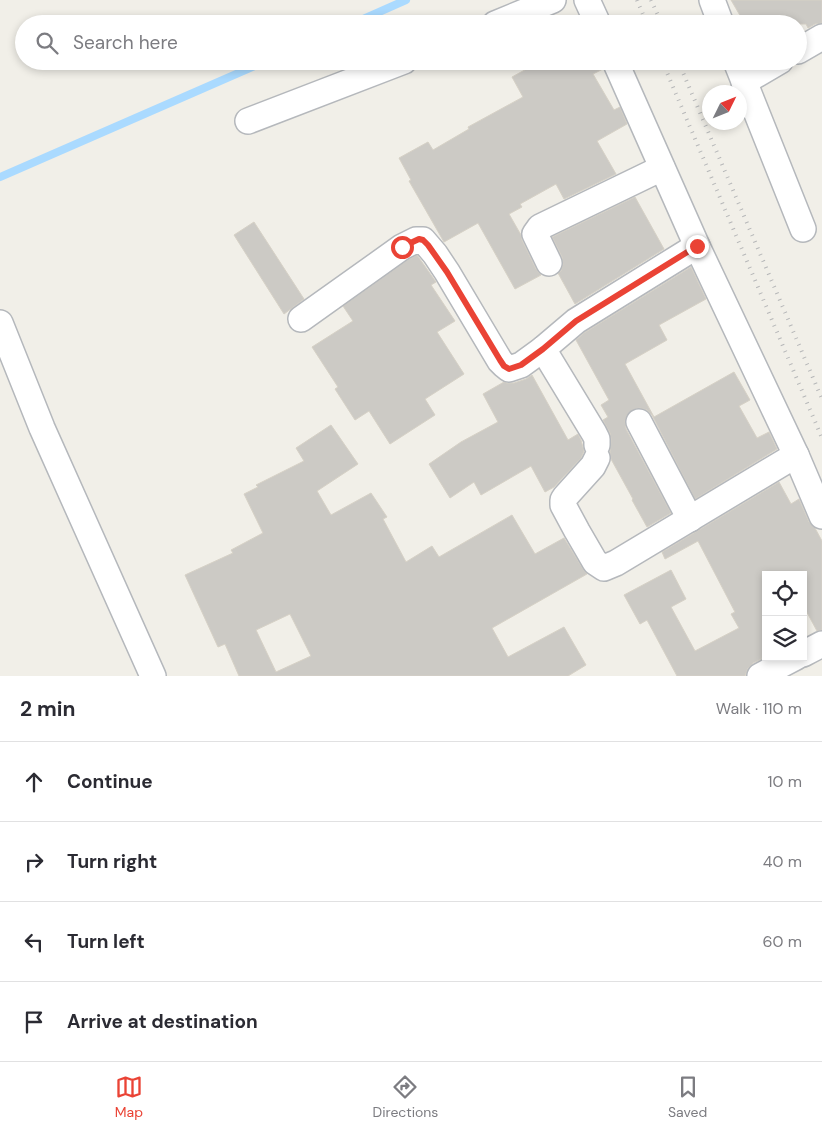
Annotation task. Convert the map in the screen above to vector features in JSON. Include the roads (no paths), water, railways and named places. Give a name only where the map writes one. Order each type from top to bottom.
[{"type":"street","points":[[517,15],[553,0]]},
{"type":"street","points":[[587,0],[594,15]]},
{"type":"street","points":[[712,0],[718,15]]},
{"type":"street","points":[[807,46],[822,37]]},
{"type":"street","points":[[248,121],[381,70]]},
{"type":"street","points":[[619,70],[697,246],[796,455],[822,516]]},
{"type":"street","points":[[740,72],[802,229]]},
{"type":"street","points":[[549,263],[535,234],[540,227],[662,168]]},
{"type":"street","points":[[301,319],[402,247],[419,239],[423,240],[436,254],[504,366],[509,369],[521,365],[576,321],[697,246]]},
{"type":"street","points":[[0,323],[42,428],[153,676]]},
{"type":"street","points":[[543,349],[597,439],[594,466],[563,500],[563,505],[595,562],[604,568],[616,563],[796,455]]},
{"type":"street","points":[[639,422],[690,519]]},
{"type":"street","points":[[807,652],[822,644]]},
{"type":"street","points":[[760,676],[788,661]]},
{"type":"waterway","points":[[372,15],[406,0]]},
{"type":"waterway","points":[[0,177],[245,70]]},
{"type":"railway","points":[[637,0],[643,15]]},
{"type":"railway","points":[[651,0],[658,15]]},
{"type":"railway","points":[[666,70],[822,438]]},
{"type":"railway","points":[[682,70],[822,399]]}]
